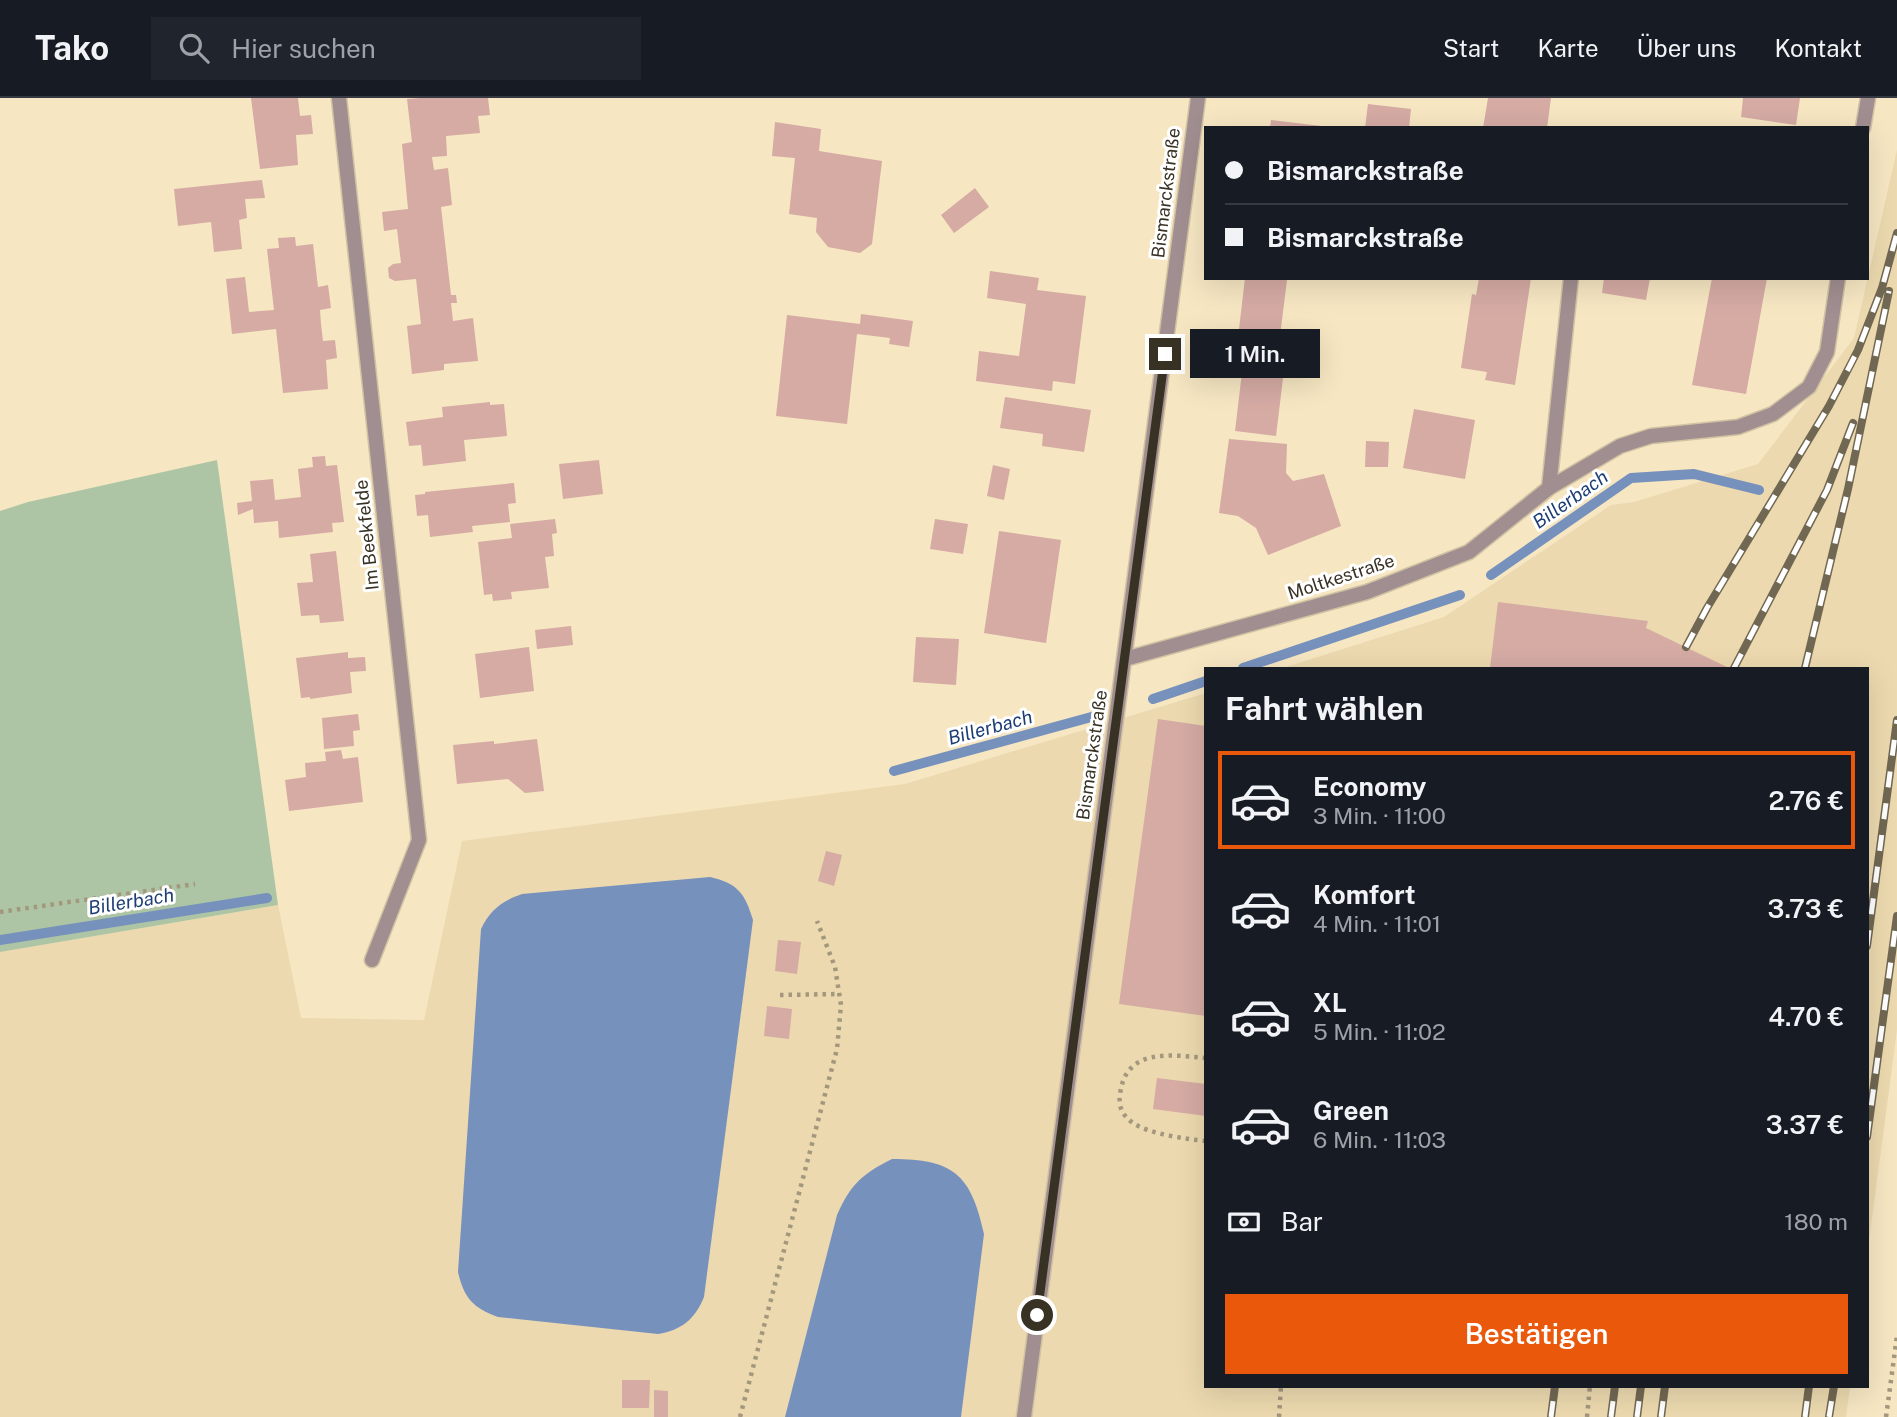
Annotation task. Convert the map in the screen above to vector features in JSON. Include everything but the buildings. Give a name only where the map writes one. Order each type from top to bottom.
[{"type":"street","name":"Im Beekfelde","points":[[339,98],[419,840],[372,960]]},
{"type":"street","name":"Bismarckstraße","points":[[1024,1417],[1198,98]]},
{"type":"street","points":[[1863,126],[1868,98]]},
{"type":"street","points":[[1549,488],[1571,280]]},
{"type":"street","name":"Moltkestraße","points":[[1125,659],[1367,592],[1469,552],[1549,488],[1620,446],[1651,436],[1738,427],[1773,414],[1809,387],[1826,352],[1839,280]]},
{"type":"path","points":[[0,912],[195,884]]},
{"type":"path","points":[[740,1417],[836,1049],[841,1005],[835,967],[817,921]]},
{"type":"path","points":[[780,995],[839,994]]},
{"type":"path","points":[[1204,1058],[1166,1055],[1143,1059],[1130,1070],[1122,1084],[1119,1098],[1122,1112],[1132,1123],[1147,1129],[1204,1141]]},
{"type":"path","points":[[1886,1417],[1897,1336]]},
{"type":"path","points":[[1279,1417],[1281,1388]]},
{"type":"path","points":[[1587,1417],[1590,1388]]},
{"type":"shaded area","points":[[1897,150],[1897,1030],[1869,1241],[1869,667],[1286,667],[1444,617],[1611,505],[1634,502],[1758,464],[1854,338]]},
{"type":"shaded area","points":[[1204,694],[1204,1388],[1850,1388],[1846,1417],[0,1417],[0,952],[278,905],[301,1018],[424,1020],[462,841],[905,784]]},
{"type":"green space","points":[[217,460],[278,905],[0,952],[0,511],[28,502]]},
{"type":"water","points":[[710,877],[727,882],[739,891],[753,920],[704,1297],[700,1305],[687,1322],[674,1330],[658,1334],[498,1317],[482,1310],[471,1301],[463,1289],[458,1272],[481,929],[497,907],[522,894]]},
{"type":"water","points":[[892,1159],[930,1162],[956,1174],[973,1197],[979,1214],[984,1234],[961,1417],[785,1417],[837,1215],[847,1195],[859,1181]]},
{"type":"waterway","name":"Billerbach","points":[[1491,575],[1631,478],[1694,474],[1759,490]]},
{"type":"waterway","name":"Billerbach","points":[[1246,667],[1460,595]]},
{"type":"waterway","name":"Billerbach","points":[[1153,699],[1204,682]]},
{"type":"waterway","name":"Billerbach","points":[[894,771],[1095,716]]},
{"type":"waterway","name":"Billerbach","points":[[0,940],[267,898]]},
{"type":"railway","points":[[1686,647],[1829,406],[1858,350],[1882,288],[1897,233]]},
{"type":"railway","points":[[1805,667],[1848,489],[1889,291]]},
{"type":"railway","points":[[1735,667],[1827,490],[1853,423]]},
{"type":"railway","points":[[1869,931],[1897,720]]},
{"type":"railway","points":[[1869,1122],[1897,916]]},
{"type":"railway","points":[[1551,1417],[1555,1388]]},
{"type":"railway","points":[[1611,1417],[1615,1388]]},
{"type":"railway","points":[[1637,1417],[1641,1388]]},
{"type":"railway","points":[[1661,1417],[1665,1388]]},
{"type":"railway","points":[[1805,1417],[1809,1388]]},
{"type":"railway","points":[[1829,1417],[1834,1388]]},
{"type":"route","points":[[1037,1315],[1165,354]]}]
